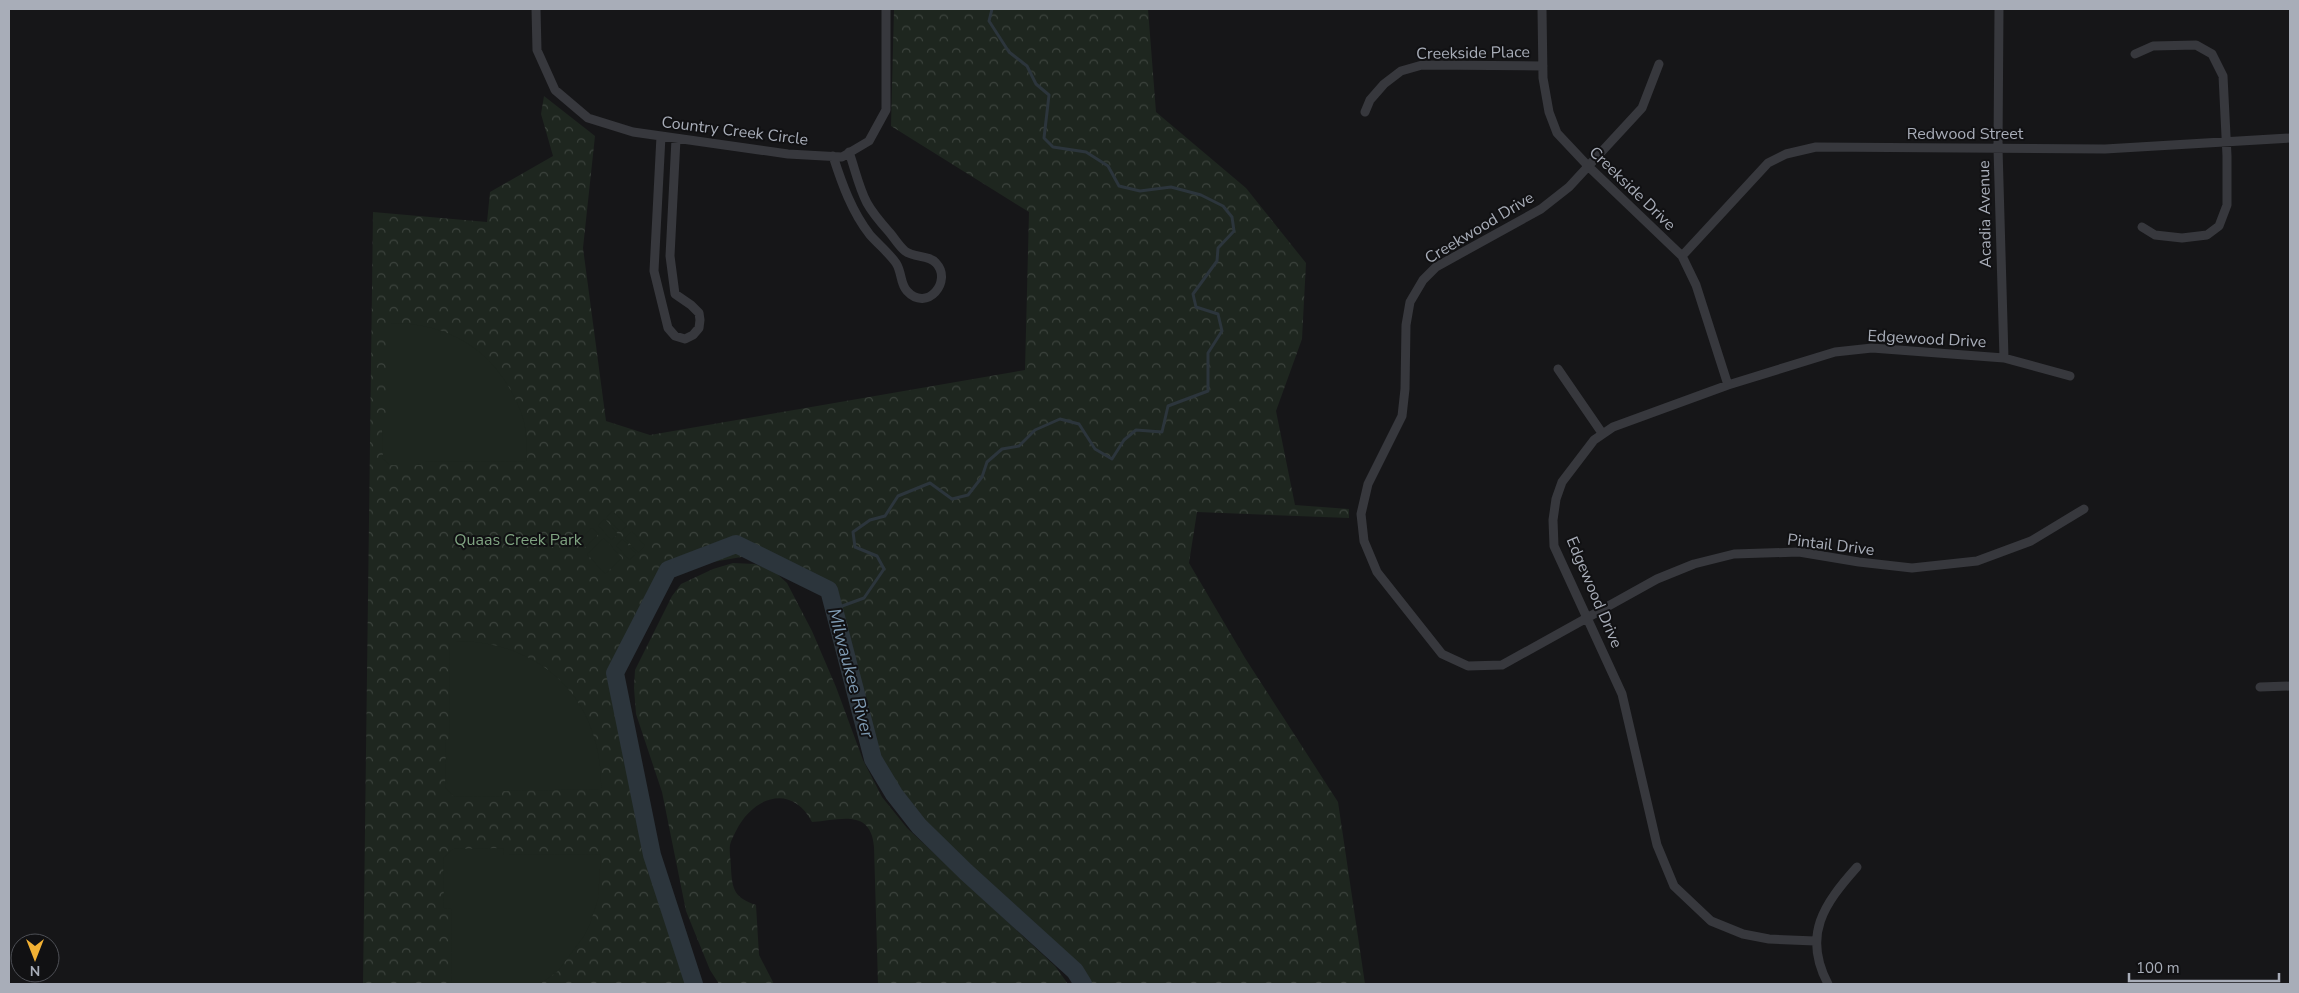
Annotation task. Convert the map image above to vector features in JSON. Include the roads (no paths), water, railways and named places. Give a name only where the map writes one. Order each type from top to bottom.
[{"type":"street","name":"Country Creek Circle","points":[[536,9],[536,50],[555,90],[588,118],[632,132],[676,139],[788,154],[833,156],[842,156],[869,141],[886,110],[886,9]]},
{"type":"street","name":"Creekside Drive","points":[[1542,9],[1543,66],[1549,112],[1557,133],[1589,167],[1682,256],[1696,285],[1728,385]]},
{"type":"street","name":"Acadia Avenue","points":[[1999,9],[1998,148],[2004,358]]},
{"type":"street","points":[[2135,54],[2153,46],[2196,45],[2212,54],[2223,76],[2226,142],[2227,205],[2219,226],[2207,235],[2182,238],[2155,235],[2142,227]]},
{"type":"street","name":"Creekwood Drive","points":[[1468,666],[1442,654],[1377,572],[1364,541],[1361,514],[1368,484],[1402,416],[1405,388],[1406,325],[1410,302],[1423,280],[1436,267],[1541,209],[1569,187],[1642,108],[1659,64]]},
{"type":"street","name":"Creekside Place","points":[[1364,112],[1370,100],[1384,84],[1401,70],[1422,65],[1543,66]]},
{"type":"street","points":[[661,136],[654,271],[668,328],[675,336],[685,339],[693,335],[699,328],[700,320],[699,313],[692,305],[675,294],[672,285],[670,256],[676,139]]},
{"type":"street","name":"Redwood Street","points":[[1682,256],[1768,163],[1786,154],[1816,147],[2105,149],[2290,138]]},
{"type":"street","points":[[833,156],[841,182],[853,208],[870,235],[890,254],[898,266],[904,288],[912,297],[924,299],[935,294],[940,284],[941,273],[936,263],[928,259],[916,257],[904,250],[880,221],[867,202],[849,152]]},
{"type":"street","name":"Edgewood Drive","points":[[1815,941],[1769,939],[1743,934],[1711,921],[1674,886],[1657,845],[1622,694],[1554,546],[1553,520],[1556,499],[1562,482],[1594,440],[1613,427],[1728,385],[1835,352],[1872,348],[2004,358],[2070,376]]},
{"type":"street","points":[[1558,369],[1602,433]]},
{"type":"street","name":"Pintail Drive","points":[[1468,666],[1502,665],[1657,580],[1694,564],[1734,554],[1799,552],[1912,568],[1977,561],[2030,541],[2084,510]]},
{"type":"street","points":[[2260,687],[2290,686]]},
{"type":"street","points":[[1828,984],[1821,971],[1815,941],[1817,926],[1826,906],[1857,866]]},
{"type":"waterway","points":[[834,609],[864,598],[884,569],[877,556],[855,547],[853,532],[870,520],[885,516],[898,496],[930,483],[952,499],[968,495],[982,477],[987,462],[1002,449],[1019,446],[1035,430],[1060,419],[1079,424],[1095,449],[1112,459],[1124,440],[1136,430],[1162,432],[1168,406],[1208,391],[1208,353],[1222,331],[1218,314],[1196,307],[1193,294],[1217,261],[1218,248],[1234,231],[1232,217],[1223,206],[1201,195],[1171,187],[1140,191],[1119,186],[1108,166],[1086,152],[1053,147],[1044,138],[1049,95],[1036,84],[1027,66],[1009,52],[989,21],[992,9]]},
{"type":"waterway","name":"Milwaukee River","points":[[694,984],[652,855],[615,673],[668,570],[736,544],[829,590],[873,759],[894,794],[919,826],[966,872],[1075,971],[1083,984]]},
{"type":"park label","name":"Quaas Creek Park","points":[[518,539]]}]
